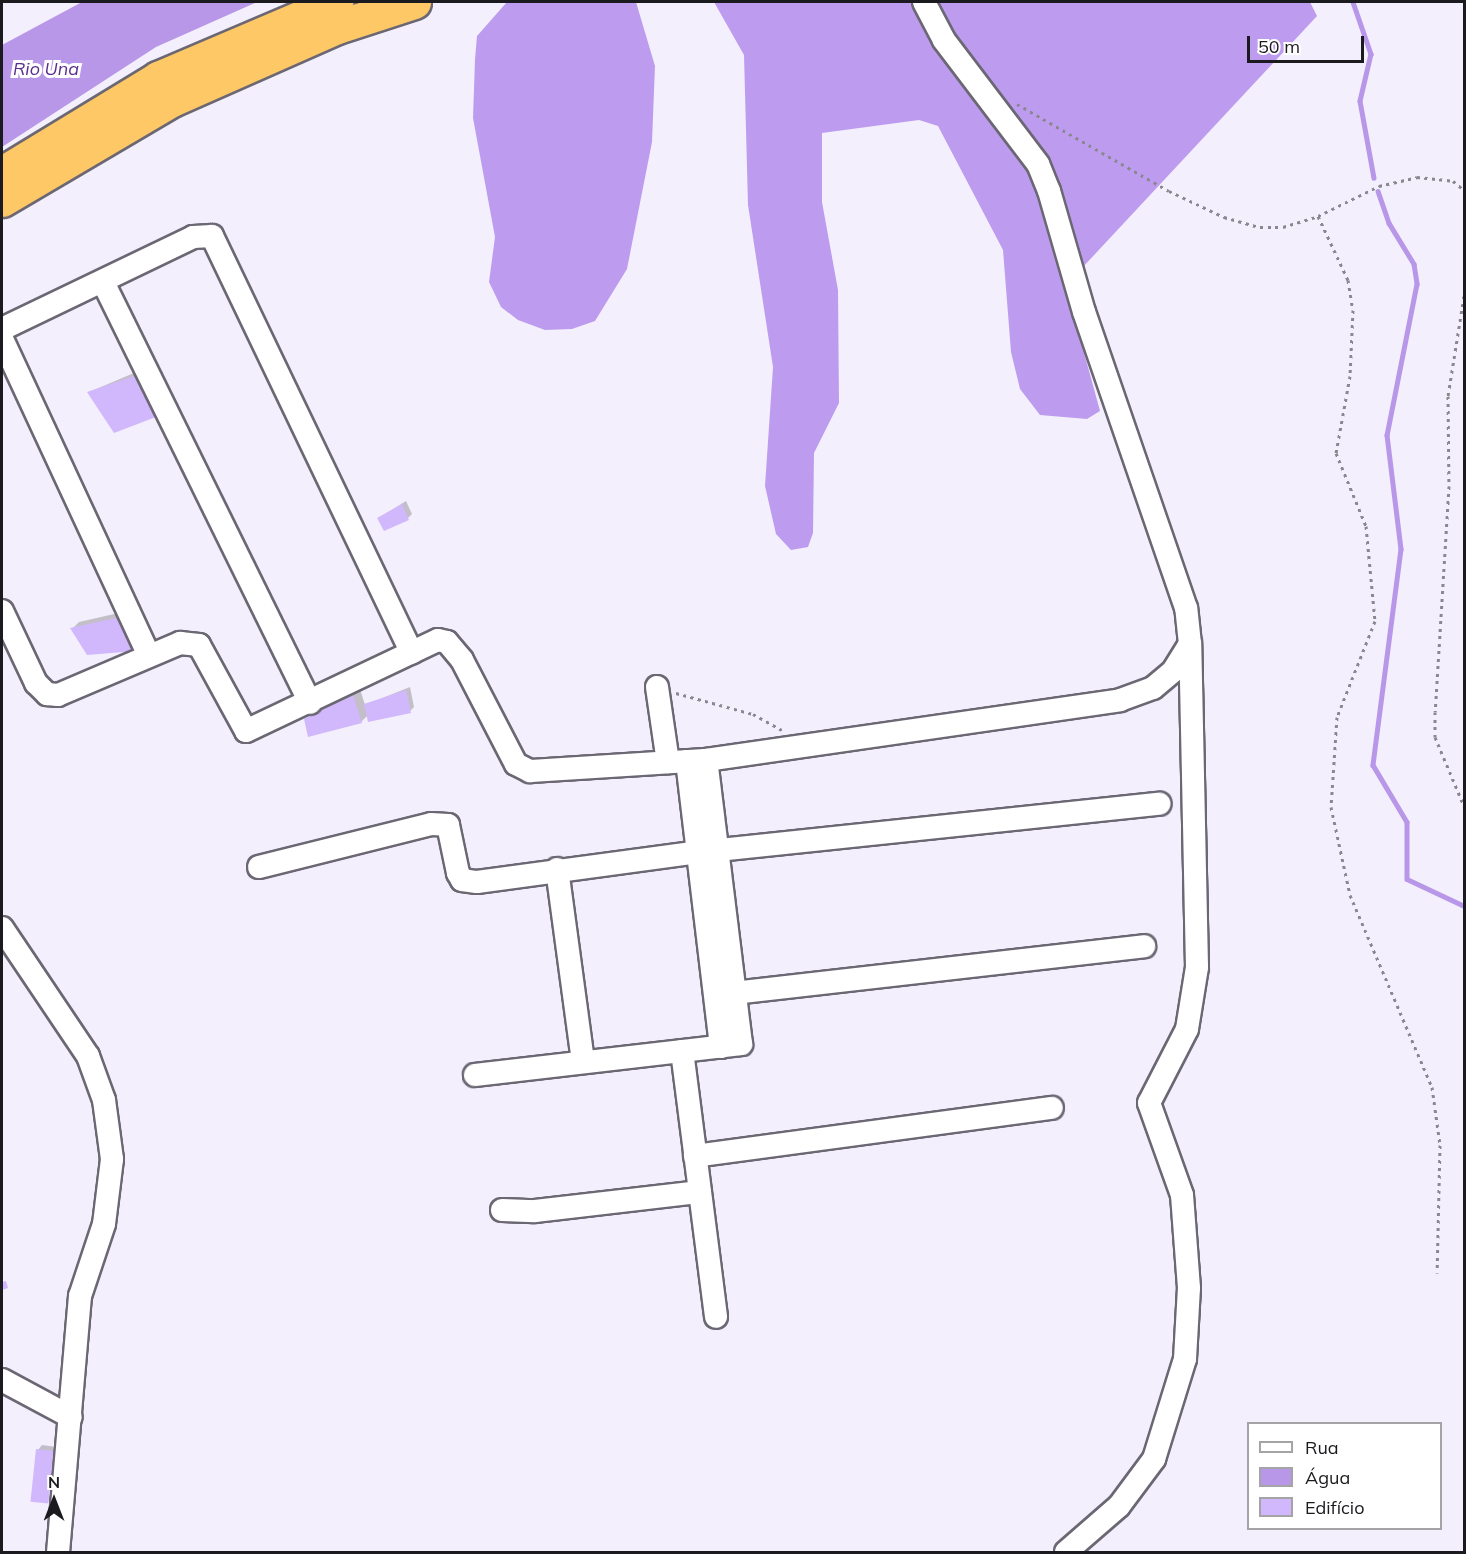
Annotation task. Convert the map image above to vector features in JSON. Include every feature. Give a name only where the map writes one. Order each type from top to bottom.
[{"type":"highway","points":[[2,173],[158,78],[336,2]]},
{"type":"highway","points":[[2,200],[172,100],[337,27],[414,2]]},
{"type":"street","points":[[924,2],[944,40],[1038,164],[1049,191],[1084,312],[1177,574],[1190,644],[1197,967],[1186,1029],[1149,1103],[1182,1196],[1189,1288],[1185,1359],[1154,1459],[1119,1506],[1066,1552]]},
{"type":"street","points":[[2,329],[193,237],[212,236],[411,653]]},
{"type":"street","points":[[103,282],[310,703]]},
{"type":"street","points":[[2,339],[148,654]]},
{"type":"street","points":[[2,611],[47,694],[58,695],[148,654],[190,641],[199,645],[246,731],[310,703],[438,640],[454,649],[520,769],[687,761],[1120,700],[1153,688],[1173,671],[1190,644]]},
{"type":"street","points":[[475,1075],[731,1045],[709,851],[687,761],[657,687]]},
{"type":"street","points":[[259,867],[440,824],[451,830],[462,880],[709,851],[1160,804]]},
{"type":"street","points":[[557,869],[583,1061]]},
{"type":"street","points":[[2,928],[88,1056],[110,1132],[112,1173],[104,1224],[80,1296],[58,1552]]},
{"type":"street","points":[[725,994],[1144,946]]},
{"type":"street","points":[[682,1051],[716,1317]]},
{"type":"street","points":[[695,1156],[1052,1108]]},
{"type":"street","points":[[502,1210],[535,1211],[700,1192]]},
{"type":"street","points":[[2,1380],[71,1417]]},
{"type":"path","points":[[1006,96],[1092,151],[1224,218],[1283,227],[1318,216],[1379,186],[1417,177],[1453,181],[1464,190]]},
{"type":"path","points":[[1318,216],[1341,262],[1353,310],[1350,376],[1336,453],[1366,526],[1375,621],[1337,717],[1331,807],[1350,895],[1432,1087],[1440,1145],[1437,1273]]},
{"type":"path","points":[[1464,296],[1448,396],[1449,486],[1435,712],[1435,736],[1464,805]]},
{"type":"path","points":[[657,687],[770,720],[793,746]]},
{"type":"shaded area","points":[[507,2],[636,2],[655,66],[652,142],[627,269],[595,321],[572,329],[545,330],[518,320],[501,307],[489,282],[495,237],[473,118],[475,59],[477,36]]},
{"type":"shaded area","points":[[714,2],[1310,2],[1317,16],[1082,268],[1068,294],[1100,411],[1087,419],[1040,415],[1020,389],[1011,352],[1003,250],[938,126],[919,120],[822,133],[822,202],[838,290],[839,403],[814,453],[813,533],[808,547],[791,550],[776,534],[765,486],[773,367],[748,205],[744,55]]},
{"type":"water","name":"Rio Una","points":[[82,2],[257,2],[156,47],[2,147],[2,45]]},
{"type":"building","points":[[134,376],[156,417],[114,433],[87,392]]},
{"type":"building","points":[[402,504],[409,520],[384,531],[377,518]]},
{"type":"building","points":[[116,618],[136,651],[87,655],[70,628]]},
{"type":"building","points":[[406,690],[411,713],[368,722],[364,704]]},
{"type":"building","points":[[353,695],[362,723],[308,737],[304,719]]},
{"type":"building","points":[[6,1281],[8,1288],[2,1290],[2,1282]]},
{"type":"building","points":[[36,1449],[54,1451],[48,1504],[30,1502]]},
{"type":"waterway","points":[[1353,2],[1371,54],[1360,101],[1374,178]]},
{"type":"waterway","points":[[1378,191],[1389,223],[1414,264],[1417,284],[1387,435],[1401,549],[1373,765],[1407,822],[1407,879],[1464,906]]}]
